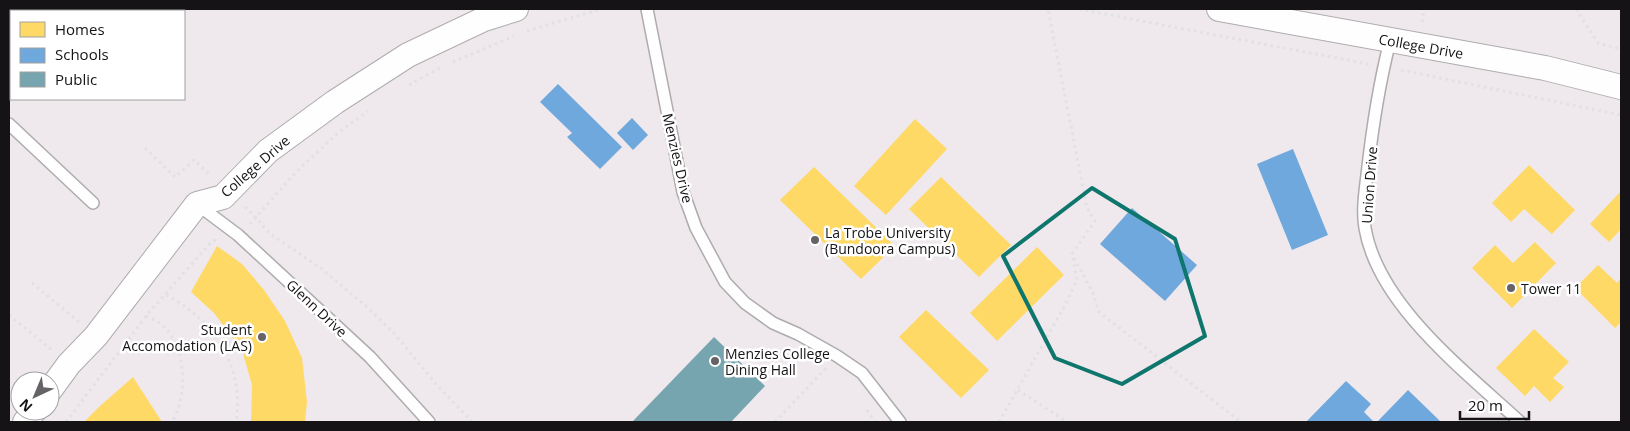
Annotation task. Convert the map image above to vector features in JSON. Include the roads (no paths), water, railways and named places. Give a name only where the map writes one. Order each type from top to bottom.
[{"type":"street","name":"College Drive","points":[[197,204],[223,197],[268,151],[335,102],[408,55],[484,19],[516,9]]},
{"type":"street","name":"College Drive","points":[[1219,9],[1545,68],[1621,87]]},
{"type":"street","points":[[60,377],[96,336],[197,204]]},
{"type":"lane","name":"Menzies Drive","points":[[647,9],[683,192],[696,228],[725,282],[745,303],[773,324],[798,334],[837,356],[862,373],[900,422]]},
{"type":"lane","name":"Union Drive","points":[[1390,41],[1384,67],[1365,190],[1364,227],[1376,263],[1388,287],[1405,312],[1452,360],[1520,422]]},
{"type":"lane","points":[[9,124],[93,203]]},
{"type":"lane","name":"Glenn Drive","points":[[197,204],[238,235],[370,357],[429,422]]},
{"type":"place","name":"La Trobe University (Bundoora Campus)","points":[[815,240]]},
{"type":"place","name":"Tower 11","points":[[1511,288]]},
{"type":"place","name":"Student Accomodation (LAS)","points":[[262,337]]},
{"type":"place","name":"Menzies College Dining Hall","points":[[715,361]]}]
